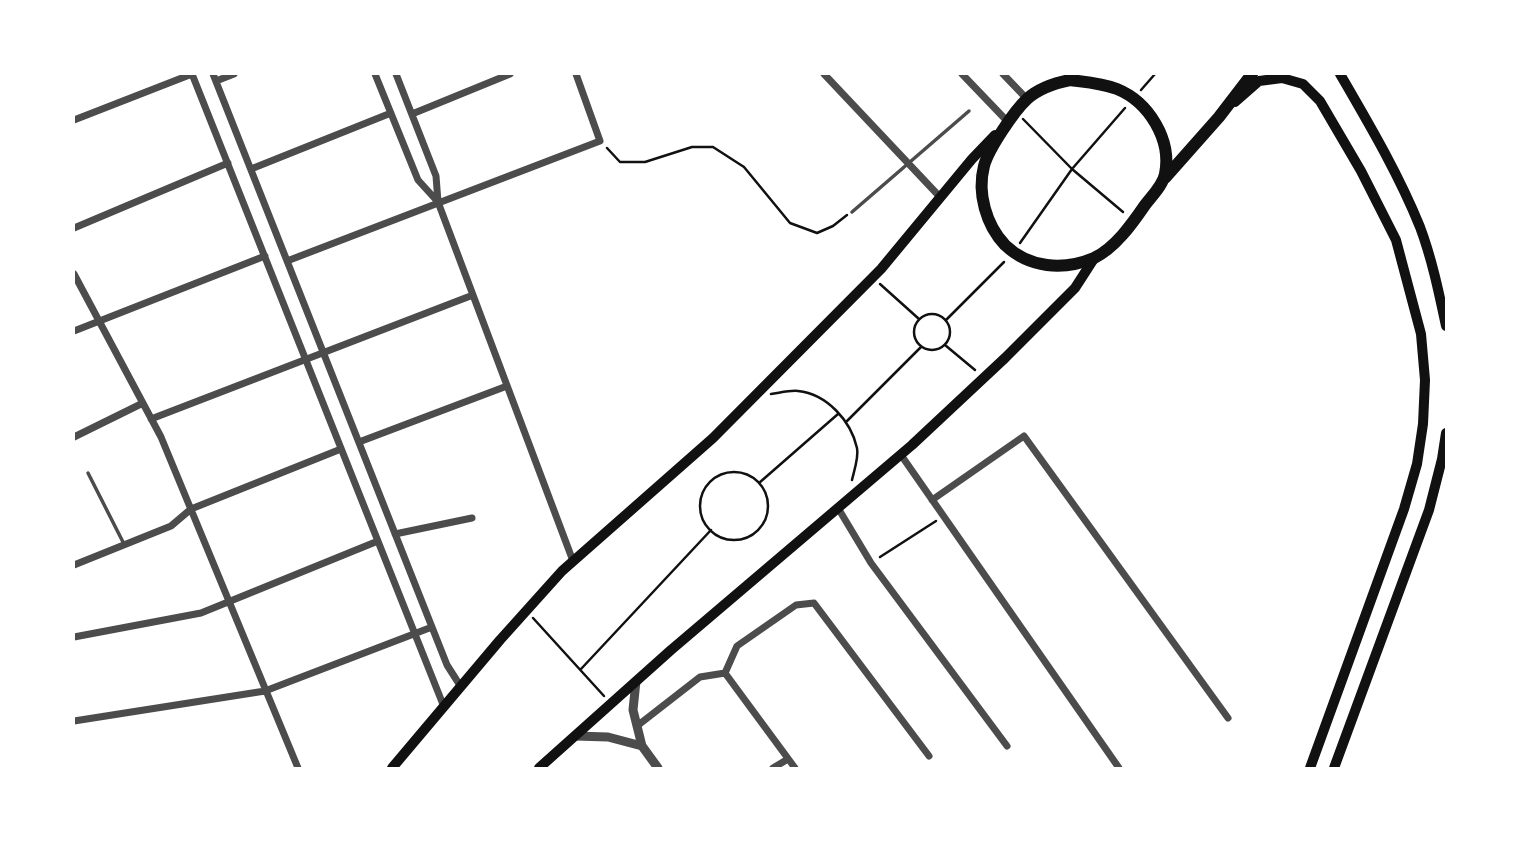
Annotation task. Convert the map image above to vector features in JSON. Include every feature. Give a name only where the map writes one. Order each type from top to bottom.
[{"type":"highway","points":[[1051,74],[1012,117],[984,164],[983,202],[999,239],[1013,253],[1042,266],[1060,266],[1095,257],[1121,236],[1165,178],[1219,117],[1252,74]]},
{"type":"highway","points":[[1027,99],[1053,84],[1070,80],[1103,84],[1119,90],[1147,111],[1164,142],[1167,160],[1165,178]]},
{"type":"main road","points":[[1340,74],[1388,158],[1420,228],[1435,273],[1447,326]]},
{"type":"main road","points":[[1219,117],[1259,81],[1270,79],[1282,78],[1303,84],[1320,101],[1361,171],[1396,240],[1421,334],[1425,380],[1423,424],[1417,464],[1404,509],[1310,768]]},
{"type":"main road","points":[[392,768],[526,611],[573,561],[713,438],[872,278],[972,159],[1012,117]]},
{"type":"main road","points":[[539,768],[636,681],[901,455],[1074,288],[1095,257]]},
{"type":"main road","points":[[1334,768],[1429,510],[1447,433]]},
{"type":"street","points":[[74,120],[192,74],[444,707]]},
{"type":"street","points":[[234,74],[215,77],[447,665],[461,687]]},
{"type":"street","points":[[375,74],[418,180],[438,202]]},
{"type":"street","points":[[396,74],[436,176],[438,202],[573,561]]},
{"type":"street","points":[[412,114],[510,74]]},
{"type":"street","points":[[287,261],[600,141],[576,74]]},
{"type":"street","points":[[824,74],[940,197]]},
{"type":"street","points":[[962,74],[1012,117]]},
{"type":"street","points":[[1003,74],[1027,99]]},
{"type":"street","points":[[251,169],[391,113]]},
{"type":"street","points":[[74,228],[228,163]]},
{"type":"street","points":[[74,331],[265,256]]},
{"type":"street","points":[[74,274],[152,419],[298,768]]},
{"type":"street","points":[[152,419],[473,295]]},
{"type":"street","points":[[359,442],[507,386]]},
{"type":"street","points":[[74,437],[143,403]]},
{"type":"street","points":[[932,500],[1024,436],[1228,718]]},
{"type":"street","points":[[74,565],[171,526],[191,509],[341,449]]},
{"type":"street","points":[[901,455],[1119,768]]},
{"type":"street","points":[[838,508],[871,563],[1007,746]]},
{"type":"street","points":[[395,534],[472,518]]},
{"type":"street","points":[[74,637],[201,612],[378,541]]},
{"type":"street","points":[[725,673],[737,646],[796,605],[814,603],[929,756]]},
{"type":"street","points":[[74,721],[265,691],[432,627]]},
{"type":"street","points":[[637,726],[699,677],[725,673]]},
{"type":"street","points":[[725,673],[795,768]]},
{"type":"street","points":[[636,681],[633,710],[642,746],[658,768]]},
{"type":"street","points":[[575,736],[608,737],[642,746]]},
{"type":"street","points":[[773,768],[788,759]]},
{"type":"lane","points":[[852,212],[969,111]]},
{"type":"lane","points":[[88,473],[124,544]]},
{"type":"path","points":[[946,320],[1013,253],[1072,169],[1155,74]]},
{"type":"path","points":[[1012,117],[1134,221]]},
{"type":"path","points":[[600,141],[620,162],[645,162],[692,147],[713,147],[744,167],[790,223],[817,233],[833,226],[852,212]]},
{"type":"path","points":[[872,278],[919,318]]},
{"type":"path","points":[[930,313],[946,320],[950,328],[946,345],[929,351],[921,347],[915,341],[913,332],[919,318],[930,313]]},
{"type":"path","points":[[946,345],[984,377]]},
{"type":"path","points":[[846,422],[921,347]]},
{"type":"path","points":[[754,397],[798,391],[827,402],[839,414],[846,422],[858,450],[849,499]]},
{"type":"path","points":[[759,483],[839,414]]},
{"type":"path","points":[[725,472],[741,472],[759,483],[766,492],[768,509],[763,525],[751,536],[735,541],[719,537],[706,526],[700,511],[701,495],[710,481],[725,472]]},
{"type":"path","points":[[871,563],[943,516]]},
{"type":"path","points":[[581,669],[711,530]]},
{"type":"path","points":[[526,611],[611,704]]}]
